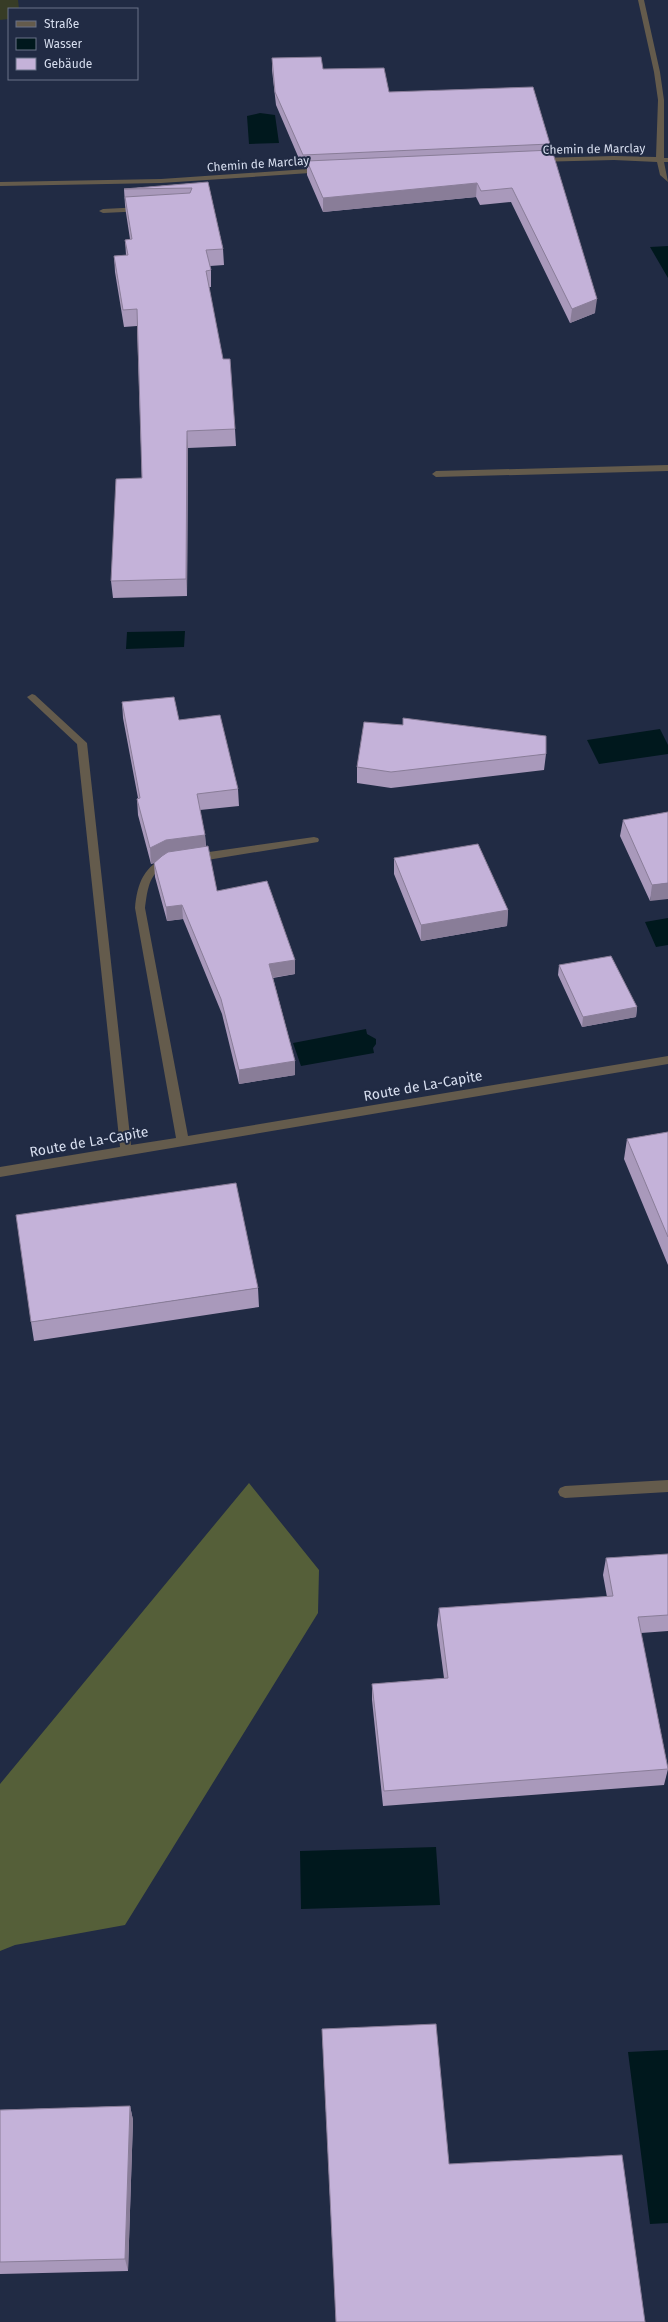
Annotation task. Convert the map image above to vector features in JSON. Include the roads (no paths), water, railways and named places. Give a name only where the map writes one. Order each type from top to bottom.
[{"type":"street","points":[[641,0],[661,100],[664,175],[668,180]]},
{"type":"street","name":"Chemin de Marclay","points":[[526,161],[614,158],[664,160]]},
{"type":"street","name":"Chemin de Marclay","points":[[0,184],[72,185],[139,183],[328,170]]},
{"type":"street","points":[[103,211],[150,208]]},
{"type":"street","points":[[436,474],[668,468]]},
{"type":"street","points":[[32,696],[82,743],[126,1151]]},
{"type":"street","points":[[183,1141],[140,908],[142,887],[150,870],[167,862],[314,840]]},
{"type":"street","name":"Route de La-Capite","points":[[0,1172],[668,1060]]},
{"type":"street","points":[[565,1492],[668,1486]]},
{"type":"water","points":[[260,113],[275,115],[279,143],[249,144],[247,116]]},
{"type":"water","points":[[668,246],[668,278],[650,247]]},
{"type":"water","points":[[185,631],[184,647],[126,649],[127,632]]},
{"type":"water","points":[[660,729],[668,745],[668,754],[599,764],[587,740]]},
{"type":"water","points":[[668,918],[668,945],[656,947],[645,922]]},
{"type":"water","points":[[366,1029],[367,1034],[376,1039],[376,1044],[373,1048],[374,1053],[301,1066],[293,1043]]},
{"type":"water","points":[[436,1847],[440,1905],[301,1909],[300,1851]]},
{"type":"water","points":[[668,2050],[668,2223],[650,2224],[628,2052]]}]
